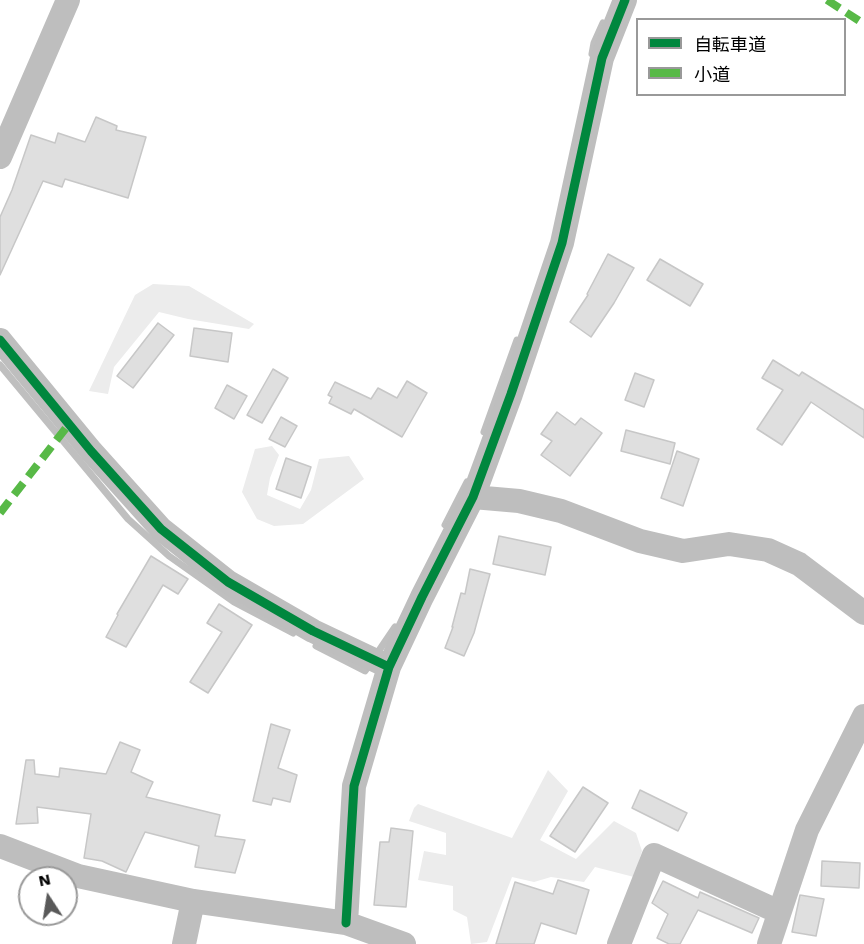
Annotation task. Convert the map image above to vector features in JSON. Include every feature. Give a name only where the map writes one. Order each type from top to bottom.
[{"type":"street","points":[[0,157],[68,0]]},
{"type":"street","points":[[346,923],[354,786],[389,667],[473,497],[511,394],[562,243],[602,58],[625,0]]},
{"type":"street","points":[[0,340],[91,451],[161,529],[228,582],[313,631],[389,667]]},
{"type":"street","points":[[473,497],[519,501],[561,511],[640,541],[683,551],[729,544],[768,550],[799,564],[864,613]]},
{"type":"street","points":[[769,944],[807,830],[864,716]]},
{"type":"street","points":[[0,846],[78,876],[192,901],[346,923],[404,944]]},
{"type":"street","points":[[619,944],[654,855],[779,912]]},
{"type":"street","points":[[184,944],[192,901]]},
{"type":"shaded area","points":[[153,284],[189,286],[254,324],[249,329],[159,312],[114,367],[108,394],[89,391],[135,295]]},
{"type":"shaded area","points":[[272,446],[279,455],[270,478],[267,495],[300,509],[311,490],[319,459],[349,456],[364,479],[303,524],[274,526],[257,519],[242,492],[255,449]]},
{"type":"shaded area","points":[[548,770],[568,791],[540,840],[576,859],[614,821],[636,833],[642,851],[634,877],[595,867],[584,882],[551,877],[534,882],[512,877],[487,942],[471,944],[467,917],[453,910],[453,886],[418,880],[424,851],[446,855],[446,833],[409,821],[414,808],[418,804],[512,838]]},
{"type":"building","points":[[96,117],[117,126],[116,130],[146,137],[128,198],[65,179],[62,187],[43,181],[0,275],[0,217],[31,135],[55,143],[58,133],[85,142]]},
{"type":"building","points":[[608,254],[634,268],[591,337],[570,322],[588,295]]},
{"type":"building","points":[[660,259],[703,284],[690,306],[647,280]]},
{"type":"building","points":[[158,323],[174,335],[133,388],[117,376]]},
{"type":"building","points":[[194,328],[232,333],[228,362],[190,356]]},
{"type":"building","points":[[773,360],[799,376],[802,372],[864,410],[864,438],[811,402],[782,445],[757,429],[783,390],[762,378]]},
{"type":"building","points":[[273,369],[288,378],[262,423],[247,415]]},
{"type":"building","points":[[635,373],[654,380],[644,407],[625,400]]},
{"type":"building","points":[[407,381],[427,393],[402,437],[354,409],[351,414],[329,403],[332,397],[328,395],[335,382],[371,399],[378,388],[397,398]]},
{"type":"building","points":[[227,385],[247,396],[234,419],[215,408]]},
{"type":"building","points":[[557,412],[575,425],[581,418],[602,433],[570,476],[541,455],[552,441],[541,434]]},
{"type":"building","points":[[281,417],[297,426],[285,447],[269,439]]},
{"type":"building","points":[[626,430],[675,443],[670,464],[621,451]]},
{"type":"building","points":[[677,451],[699,459],[683,506],[661,498]]},
{"type":"building","points":[[286,458],[311,467],[301,498],[276,489]]},
{"type":"building","points":[[499,536],[551,547],[545,575],[493,564]]},
{"type":"building","points":[[151,556],[188,579],[178,594],[163,585],[126,647],[106,637]]},
{"type":"building","points":[[470,569],[490,574],[474,633],[464,656],[445,648],[453,627],[461,593],[465,594]]},
{"type":"building","points":[[219,604],[252,625],[208,693],[190,682],[222,632],[207,623]]},
{"type":"building","points":[[271,724],[290,730],[278,768],[297,775],[290,802],[273,798],[271,805],[253,801]]},
{"type":"building","points":[[120,742],[140,750],[131,772],[153,782],[146,797],[220,815],[215,836],[245,840],[235,873],[195,867],[199,846],[145,832],[126,872],[102,861],[84,858],[91,814],[37,807],[38,823],[16,824],[26,760],[34,760],[35,774],[59,777],[60,768],[106,774]]},
{"type":"building","points":[[583,787],[608,803],[575,852],[550,836]]},
{"type":"building","points":[[640,790],[687,813],[678,831],[632,808]]},
{"type":"building","points":[[391,828],[413,831],[406,907],[374,905],[380,842],[389,842]]},
{"type":"building","points":[[822,861],[860,863],[859,888],[821,886]]},
{"type":"building","points":[[558,880],[589,890],[576,934],[541,923],[534,944],[496,944],[515,882],[553,894]]},
{"type":"building","points":[[663,881],[698,898],[700,892],[759,918],[752,933],[698,910],[680,944],[669,944],[657,938],[668,914],[652,903]]},
{"type":"building","points":[[800,895],[824,899],[816,936],[792,932]]},
{"type":"waterway","points":[[592,54],[603,23]]},
{"type":"waterway","points":[[484,432],[517,340]]},
{"type":"waterway","points":[[0,365],[128,519],[169,556],[234,602],[293,633]]},
{"type":"waterway","points":[[445,525],[467,482]]},
{"type":"waterway","points":[[376,655],[395,627]]},
{"type":"waterway","points":[[316,646],[365,671],[370,664]]},
{"type":"marked path","points":[[827,0],[864,24]]},
{"type":"marked path","points":[[0,513],[69,424]]},
{"type":"cycle path","points":[[346,923],[354,786],[389,667],[473,497],[511,394],[562,243],[602,58],[625,0]]},
{"type":"cycle path","points":[[0,340],[91,451],[161,529],[228,582],[313,631],[389,667]]}]
